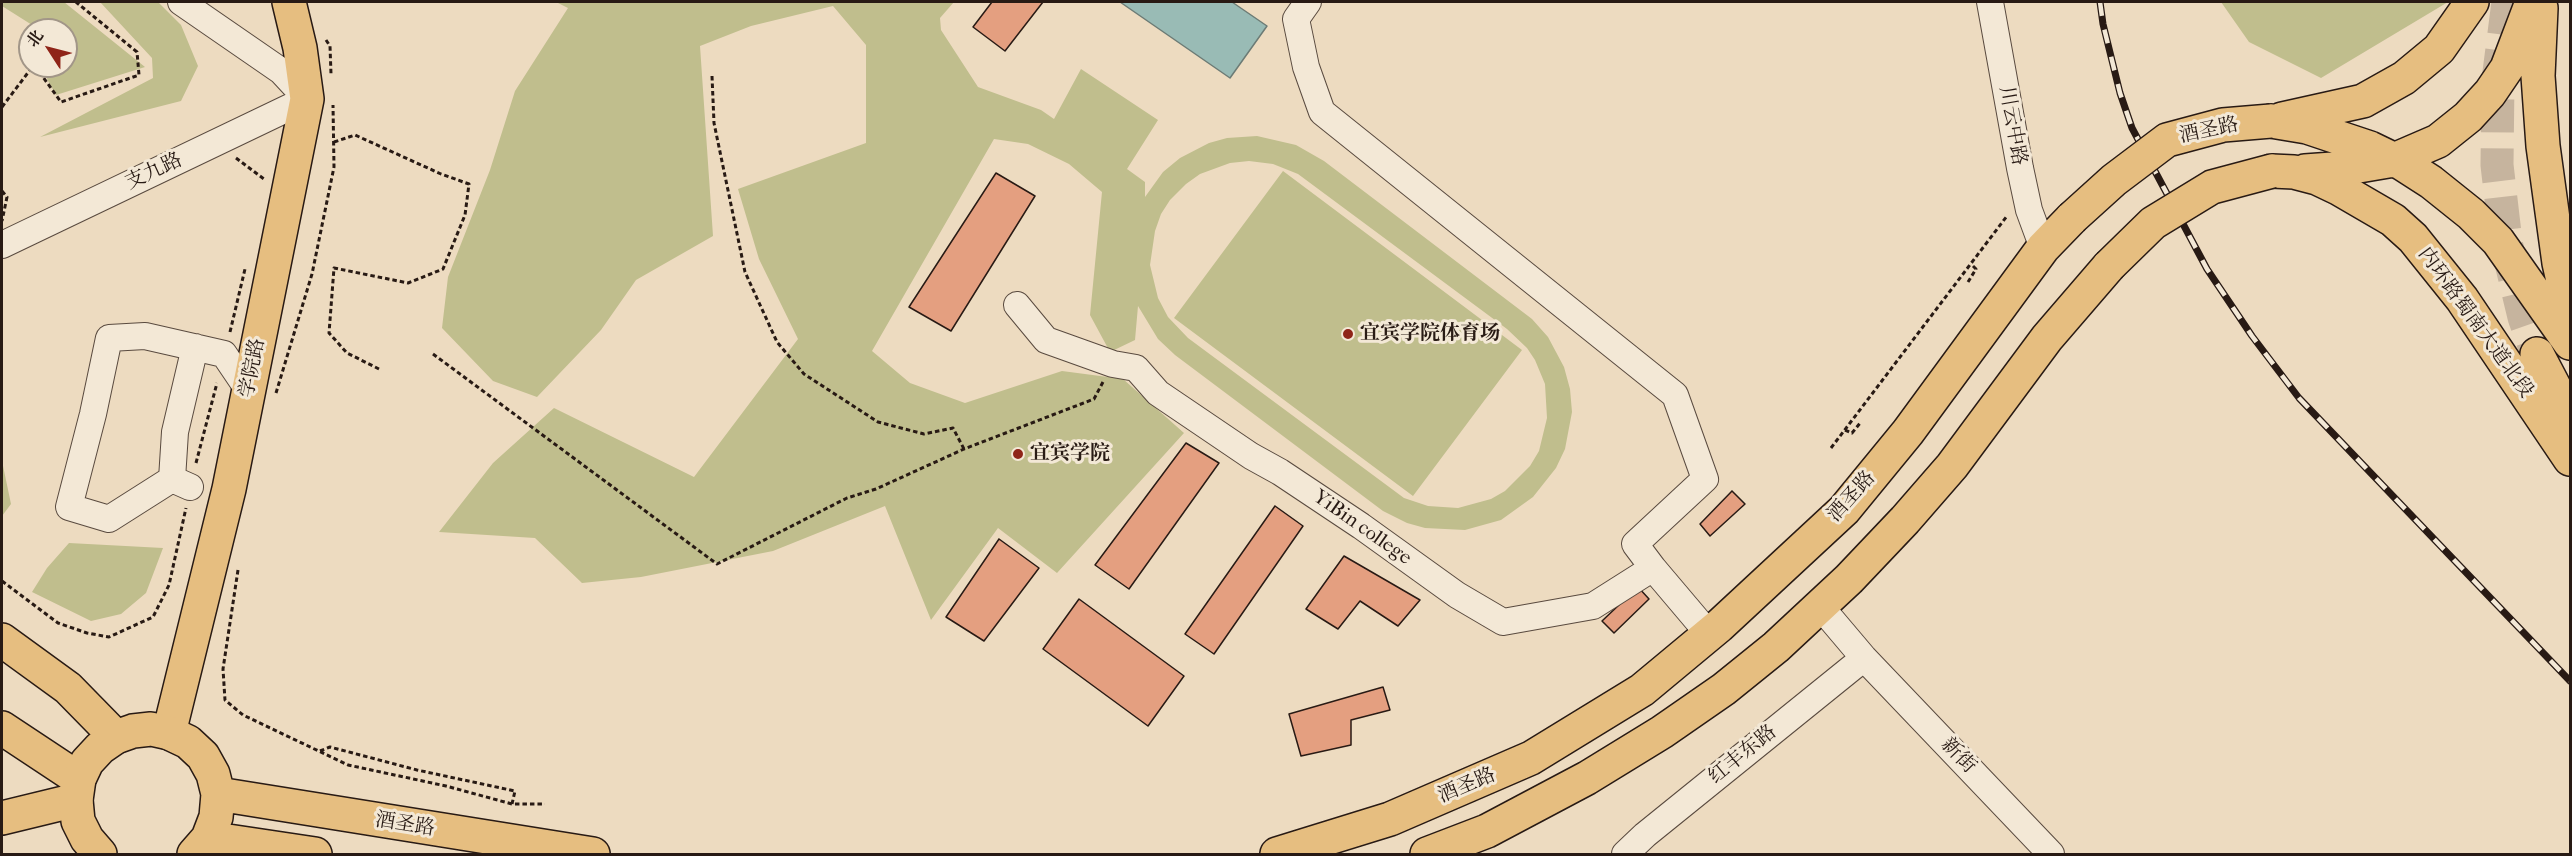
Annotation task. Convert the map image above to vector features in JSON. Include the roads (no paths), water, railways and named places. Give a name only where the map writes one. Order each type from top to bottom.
[{"type":"main road","name":"学院路","points":[[169,733],[229,489],[262,394],[323,91],[300,48],[289,2]]},
{"type":"main road","points":[[2271,121],[2364,101],[2404,78],[2439,49],[2472,2]]},
{"type":"main road","points":[[1427,855],[1507,820],[1587,778],[1662,732],[1724,689],[1776,647],[1905,520],[1952,466],[2048,338],[2109,267],[2153,223],[2212,187],[2283,171],[2347,168],[2382,154],[2438,141],[2468,117],[2490,93],[2507,68],[2532,2]]},
{"type":"main road","points":[[2541,2],[2538,57],[2543,146],[2559,263],[2571,312]]},
{"type":"main road","name":"酒圣路","points":[[1277,855],[1390,819],[1532,758],[1641,690],[1708,633],[1844,510],[1908,432],[2043,248],[2072,218],[2115,180],[2167,140],[2223,125],[2271,121],[2307,128],[2382,154],[2431,182],[2471,214],[2499,241],[2571,342]]},
{"type":"main road","name":"内环路蜀南大道北段","points":[[2283,171],[2317,178],[2351,195],[2393,220],[2413,238],[2438,267],[2571,459]]},
{"type":"main road","name":"内环路蜀南大道北段","points":[[2537,354],[2571,417]]},
{"type":"main road","points":[[2,640],[68,688],[116,737]]},
{"type":"main road","points":[[2,728],[77,789]]},
{"type":"main road","points":[[100,855],[87,839],[78,820],[77,789],[94,755],[116,737],[133,731],[151,729],[169,733],[188,742],[203,756],[213,774],[218,794],[216,817],[201,846],[315,855]]},
{"type":"main road","points":[[2,818],[77,789]]},
{"type":"main road","name":"酒圣路","points":[[218,794],[593,855]]},
{"type":"street","points":[[181,2],[281,71],[323,91]]},
{"type":"street","points":[[1308,2],[1296,19],[1306,67],[1322,112],[1675,395],[1705,479],[1635,544],[1708,633]]},
{"type":"street","name":"川云中路","points":[[1990,2],[2026,196],[2043,248]]},
{"type":"street","name":"支九路","points":[[2,245],[323,91]]},
{"type":"street","name":"YiBin college","points":[[1017,305],[1046,340],[1113,364],[1136,368],[1158,393],[1361,526],[1457,595],[1503,622],[1593,606],[1653,568]]},
{"type":"street","points":[[195,347],[175,432],[181,483],[109,519],[69,507],[93,414],[109,338],[145,336],[195,347],[224,354],[262,394]]},
{"type":"street","name":"新街","points":[[1820,606],[1864,658],[2051,855]]},
{"type":"street","name":"红丰东路","points":[[1625,855],[1645,835],[1864,658]]},
{"type":"water","points":[[1120,2],[1232,2],[1267,26],[1230,78]]},
{"type":"tunnel","points":[[2508,2],[2498,80],[2497,165],[2506,242],[2524,317],[2537,354]]},
{"type":"railway","points":[[2100,2],[2120,93],[2132,128],[2207,269],[2252,336],[2299,398],[2570,681]]},
{"type":"place","name":"宜宾学院体育场","points":[[1348,334]]},
{"type":"place","name":"宜宾学院","points":[[1018,454]]}]
